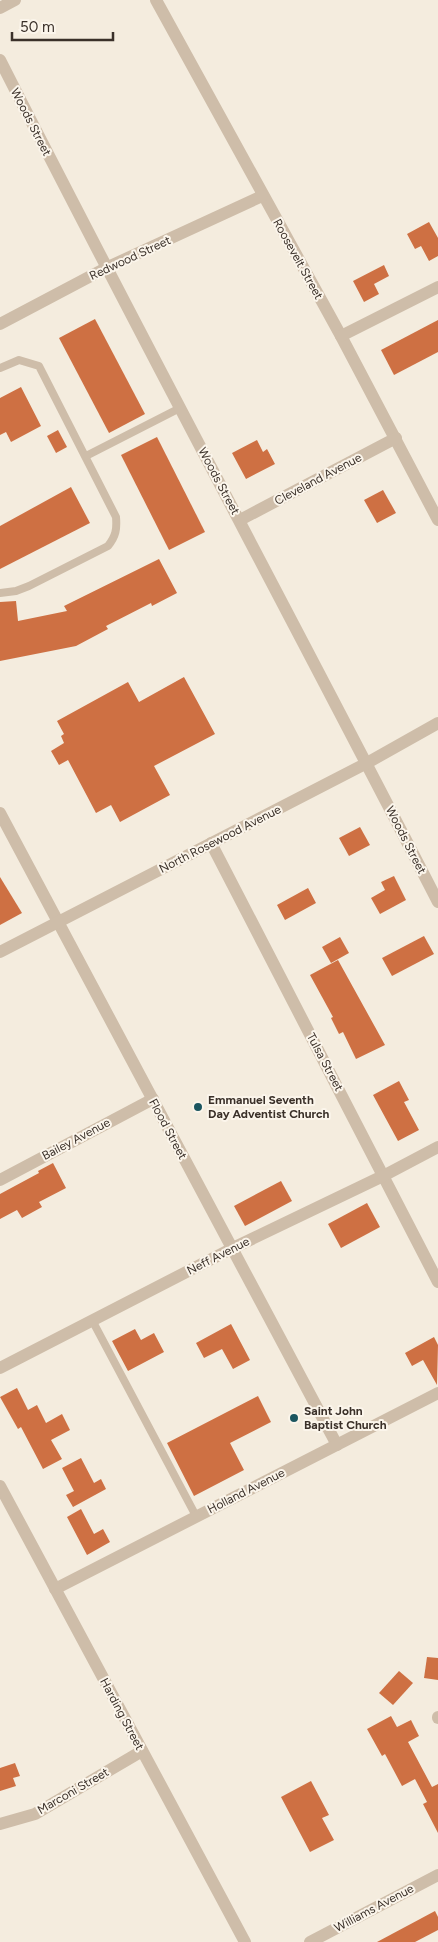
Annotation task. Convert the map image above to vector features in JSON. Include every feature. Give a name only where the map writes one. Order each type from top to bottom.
[{"type":"street","points":[[0,8],[15,0]]},
{"type":"street","name":"Roosevelt Street","points":[[156,0],[262,196],[396,438],[435,504],[438,520]]},
{"type":"street","name":"Woods Street","points":[[0,60],[106,268],[240,520],[438,902]]},
{"type":"street","name":"Redwood Street","points":[[0,324],[106,268],[262,196]]},
{"type":"street","points":[[341,336],[438,286]]},
{"type":"street","name":"Cleveland Avenue","points":[[240,520],[396,438]]},
{"type":"street","name":"North Rosewood Avenue","points":[[0,952],[367,763],[438,723]]},
{"type":"street","name":"Flood Street","points":[[0,813],[337,1445]]},
{"type":"street","name":"Tulsa Street","points":[[211,843],[438,1282]]},
{"type":"street","name":"Bailey Avenue","points":[[0,1180],[153,1099]]},
{"type":"street","name":"Neff Avenue","points":[[0,1368],[231,1249],[384,1176],[438,1147]]},
{"type":"street","name":"Holland Avenue","points":[[55,1589],[438,1393]]},
{"type":"street","name":"Harding Street","points":[[0,1486],[245,1942]]},
{"type":"street","name":"Marconi Street","points":[[0,1824],[35,1814],[142,1751]]},
{"type":"street","name":"Williams Avenue","points":[[310,1942],[438,1875]]},
{"type":"lane","points":[[0,368],[19,360],[40,366],[116,517],[115,537],[108,546],[29,586],[0,593]]},
{"type":"lane","points":[[86,456],[180,408]]},
{"type":"lane","points":[[92,1320],[196,1516]]},
{"type":"building","points":[[429,222],[438,238],[438,256],[429,261],[421,246],[415,249],[407,234]]},
{"type":"building","points":[[384,265],[389,276],[374,284],[379,294],[364,302],[353,281]]},
{"type":"building","points":[[95,319],[145,414],[109,433],[59,338]]},
{"type":"building","points":[[438,320],[438,352],[394,375],[381,350]]},
{"type":"building","points":[[21,387],[41,426],[11,442],[6,432],[0,435],[0,398]]},
{"type":"building","points":[[58,430],[67,447],[56,453],[47,436]]},
{"type":"building","points":[[157,437],[205,532],[169,550],[121,455]]},
{"type":"building","points":[[257,440],[263,452],[267,449],[275,464],[246,479],[232,453]]},
{"type":"building","points":[[71,487],[90,523],[0,569],[0,526]]},
{"type":"building","points":[[383,490],[396,513],[377,523],[364,500]]},
{"type":"building","points":[[159,559],[177,593],[152,606],[151,603],[106,626],[108,629],[76,646],[0,661],[0,602],[16,601],[18,621],[67,611],[64,606]]},
{"type":"building","points":[[184,677],[215,734],[154,766],[170,795],[120,822],[111,805],[96,813],[68,760],[59,765],[51,751],[64,743],[61,736],[64,734],[57,721],[128,682],[139,702]]},
{"type":"building","points":[[360,827],[370,845],[349,856],[339,838]]},
{"type":"building","points":[[394,876],[406,900],[380,914],[371,898],[385,890],[381,882]]},
{"type":"building","points":[[0,877],[22,913],[0,925]]},
{"type":"building","points":[[308,888],[316,903],[285,920],[277,905]]},
{"type":"building","points":[[424,936],[434,954],[392,976],[382,958]]},
{"type":"building","points":[[340,937],[349,953],[331,963],[322,947]]},
{"type":"building","points":[[338,960],[385,1045],[356,1059],[343,1032],[339,1034],[331,1018],[333,1017],[310,975]]},
{"type":"building","points":[[399,1081],[409,1100],[404,1102],[419,1130],[398,1141],[373,1095]]},
{"type":"building","points":[[53,1163],[66,1188],[39,1202],[42,1207],[22,1218],[17,1210],[0,1219],[0,1194],[39,1173],[38,1171]]},
{"type":"building","points":[[281,1181],[292,1201],[245,1226],[234,1206]]},
{"type":"building","points":[[367,1203],[380,1227],[341,1248],[328,1224]]},
{"type":"building","points":[[231,1324],[250,1360],[233,1369],[222,1349],[204,1358],[196,1343]]},
{"type":"building","points":[[135,1329],[141,1340],[154,1333],[164,1352],[128,1371],[112,1341]]},
{"type":"building","points":[[434,1337],[438,1345],[437,1385],[423,1360],[412,1366],[405,1353]]},
{"type":"building","points":[[17,1388],[28,1410],[37,1405],[46,1423],[62,1414],[70,1430],[51,1440],[62,1459],[43,1469],[21,1427],[18,1429],[0,1397]]},
{"type":"building","points":[[258,1396],[271,1422],[230,1443],[244,1470],[194,1496],[167,1443]]},
{"type":"building","points":[[81,1458],[94,1483],[101,1479],[106,1489],[73,1507],[66,1495],[74,1491],[62,1468]]},
{"type":"building","points":[[81,1509],[94,1534],[103,1529],[110,1542],[87,1555],[67,1517]]},
{"type":"building","points":[[427,1657],[438,1658],[438,1680],[424,1678]]},
{"type":"building","points":[[399,1671],[413,1683],[393,1705],[379,1693]]},
{"type":"building","points":[[391,1716],[397,1727],[411,1720],[419,1736],[408,1742],[432,1787],[438,1784],[438,1833],[423,1804],[427,1802],[415,1779],[402,1786],[385,1754],[382,1756],[367,1729]]},
{"type":"building","points":[[15,1763],[20,1776],[13,1778],[16,1786],[0,1791],[0,1768]]},
{"type":"building","points":[[311,1781],[329,1815],[322,1818],[334,1840],[310,1852],[281,1797]]},
{"type":"building","points":[[435,1911],[438,1917],[438,1930],[415,1942],[377,1942]]},
{"type":"place","name":"Emmanuel Seventh Day Adventist Church","points":[[198,1107]]},
{"type":"place","name":"Saint John Baptist Church","points":[[294,1418]]}]
